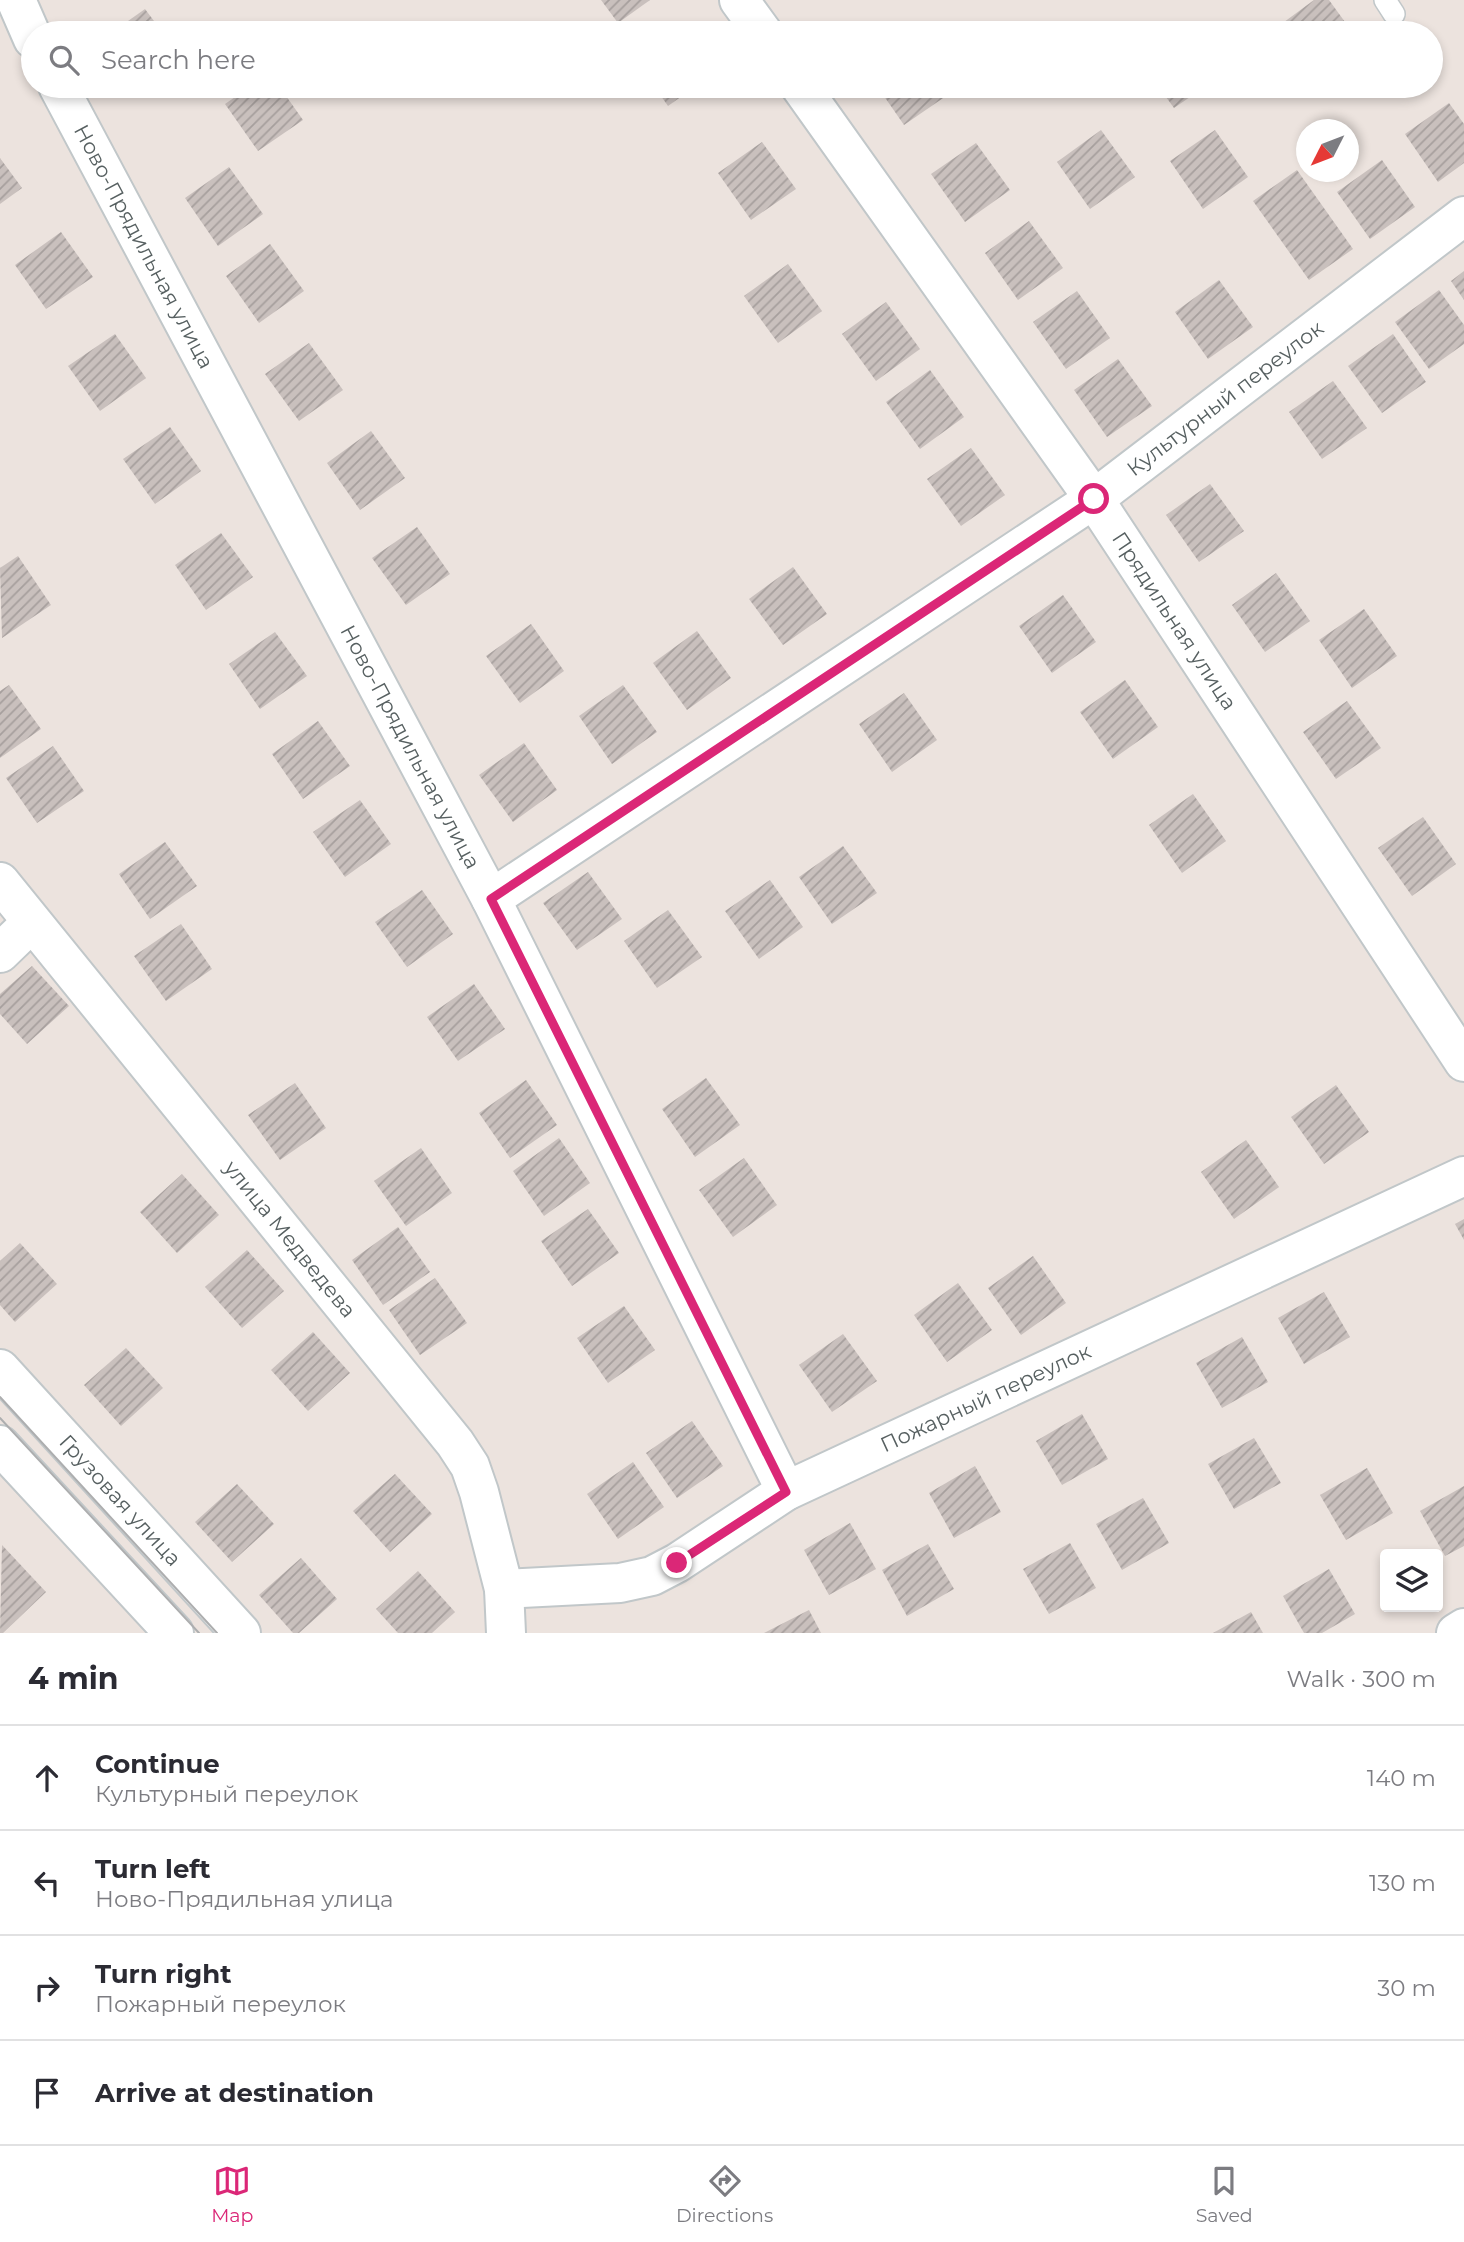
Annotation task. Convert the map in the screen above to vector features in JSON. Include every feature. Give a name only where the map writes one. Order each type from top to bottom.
[{"type":"street","points":[[16,0],[25,21]]},
{"type":"street","points":[[739,0],[754,21]]},
{"type":"street","name":"Ново-Прядильная улица","points":[[64,98],[491,899],[786,1492]]},
{"type":"street","name":"Прядильная улица","points":[[809,98],[1094,499],[1464,1062]]},
{"type":"street","name":"Культурный переулок","points":[[491,899],[1094,499],[1464,216]]},
{"type":"street","name":"улица Медведева","points":[[0,882],[455,1443],[470,1466],[480,1492],[504,1589],[506,1633]]},
{"type":"street","points":[[0,953],[31,923]]},
{"type":"street","name":"Пожарный переулок","points":[[504,1589],[620,1583],[652,1576],[677,1563],[786,1492],[1464,1176]]},
{"type":"street","name":"Грузовая улица","points":[[0,1369],[241,1633]]},
{"type":"street","points":[[0,1445],[174,1633]]},
{"type":"street","points":[[1456,1633],[1464,1628]]},
{"type":"building","points":[[601,0],[650,0],[621,21],[617,21]]},
{"type":"building","points":[[1314,0],[1329,0],[1344,21],[1285,21]]},
{"type":"building","points":[[145,9],[154,21],[128,21]]},
{"type":"building","points":[[234,98],[287,98],[303,120],[258,151],[225,104]]},
{"type":"building","points":[[662,98],[679,98],[668,106]]},
{"type":"building","points":[[885,98],[943,98],[904,125]]},
{"type":"building","points":[[1167,98],[1189,98],[1174,108]]},
{"type":"building","points":[[1449,103],[1464,124],[1464,163],[1438,182],[1405,134]]},
{"type":"building","points":[[1101,130],[1135,177],[1090,209],[1057,162]]},
{"type":"building","points":[[1215,130],[1248,177],[1203,209],[1170,161]]},
{"type":"building","points":[[762,142],[796,189],[751,220],[718,173]]},
{"type":"building","points":[[976,143],[1010,190],[965,222],[931,174]]},
{"type":"building","points":[[0,158],[22,188],[0,204]]},
{"type":"building","points":[[1382,160],[1415,207],[1370,239],[1337,192],[1351,182],[1359,182],[1359,176]]},
{"type":"building","points":[[229,167],[263,214],[218,246],[185,198]]},
{"type":"building","points":[[1296,171],[1296,182],[1306,182],[1353,249],[1309,280],[1253,201]]},
{"type":"building","points":[[1029,221],[1063,268],[1018,300],[985,253]]},
{"type":"building","points":[[61,232],[93,277],[46,309],[15,265]]},
{"type":"building","points":[[270,244],[304,291],[259,323],[226,276]]},
{"type":"building","points":[[788,264],[822,311],[778,343],[744,296]]},
{"type":"building","points":[[1464,271],[1464,300],[1451,281]]},
{"type":"building","points":[[1219,280],[1253,327],[1208,359],[1175,312]]},
{"type":"building","points":[[1439,290],[1464,325],[1464,344],[1429,369],[1395,322]]},
{"type":"building","points":[[1077,291],[1110,338],[1066,369],[1033,322]]},
{"type":"building","points":[[886,302],[920,349],[876,381],[842,334]]},
{"type":"building","points":[[115,334],[146,378],[100,411],[68,366]]},
{"type":"building","points":[[1393,334],[1426,382],[1382,413],[1348,366]]},
{"type":"building","points":[[309,343],[343,390],[299,421],[265,374]]},
{"type":"building","points":[[1118,359],[1152,406],[1107,437],[1074,390]]},
{"type":"building","points":[[930,370],[964,417],[920,449],[886,402]]},
{"type":"building","points":[[1333,381],[1367,428],[1322,459],[1289,412]]},
{"type":"building","points":[[170,427],[201,471],[155,504],[123,459]]},
{"type":"building","points":[[371,431],[405,478],[360,510],[327,463]]},
{"type":"building","points":[[971,448],[1005,495],[961,526],[927,479]]},
{"type":"building","points":[[1210,484],[1244,531],[1199,562],[1166,515]]},
{"type":"building","points":[[417,527],[450,574],[406,605],[372,558]]},
{"type":"building","points":[[221,533],[253,577],[206,610],[175,565]]},
{"type":"building","points":[[18,556],[51,605],[2,638],[0,568]]},
{"type":"building","points":[[793,567],[827,614],[783,645],[749,599]]},
{"type":"building","points":[[1276,573],[1310,621],[1265,652],[1232,605]]},
{"type":"building","points":[[1063,595],[1096,642],[1052,673],[1019,626]]},
{"type":"building","points":[[1364,609],[1397,656],[1352,688],[1319,640]]},
{"type":"building","points":[[531,624],[564,671],[520,703],[486,656]]},
{"type":"building","points":[[697,631],[731,678],[687,710],[653,663]]},
{"type":"building","points":[[275,632],[307,676],[260,709],[229,664]]},
{"type":"building","points":[[1125,680],[1158,727],[1113,759],[1080,712]]},
{"type":"building","points":[[9,685],[41,729],[0,758],[0,691]]},
{"type":"building","points":[[623,685],[657,732],[612,764],[579,716]]},
{"type":"building","points":[[904,693],[937,740],[892,772],[859,724]]},
{"type":"building","points":[[1347,701],[1381,748],[1336,779],[1303,732]]},
{"type":"building","points":[[318,721],[350,766],[303,799],[272,754]]},
{"type":"building","points":[[524,743],[557,790],[513,822],[479,775]]},
{"type":"building","points":[[53,746],[84,791],[37,823],[6,778]]},
{"type":"building","points":[[1193,794],[1226,841],[1182,873],[1149,825]]},
{"type":"building","points":[[360,800],[391,844],[345,877],[313,832]]},
{"type":"building","points":[[1423,817],[1456,864],[1412,896],[1378,848]]},
{"type":"building","points":[[165,842],[197,886],[150,919],[119,874]]},
{"type":"building","points":[[843,846],[877,893],[832,924],[799,877]]},
{"type":"building","points":[[588,872],[622,919],[577,950],[543,903]]},
{"type":"building","points":[[770,880],[803,927],[759,959],[725,911]]},
{"type":"building","points":[[422,890],[453,934],[407,967],[375,922]]},
{"type":"building","points":[[668,910],[702,957],[657,988],[624,941]]},
{"type":"building","points":[[181,924],[212,969],[166,1001],[134,956]]},
{"type":"building","points":[[32,966],[69,1006],[27,1044],[0,1014],[0,994]]},
{"type":"building","points":[[474,984],[505,1029],[458,1061],[427,1017]]},
{"type":"building","points":[[706,1078],[740,1125],[695,1157],[662,1109]]},
{"type":"building","points":[[526,1080],[557,1125],[510,1158],[479,1113]]},
{"type":"building","points":[[295,1083],[326,1128],[280,1160],[248,1115]]},
{"type":"building","points":[[1336,1085],[1369,1132],[1324,1164],[1291,1117]]},
{"type":"building","points":[[559,1138],[590,1183],[544,1216],[513,1171]]},
{"type":"building","points":[[1246,1140],[1279,1187],[1234,1219],[1201,1172]]},
{"type":"building","points":[[421,1148],[452,1193],[406,1226],[374,1181]]},
{"type":"building","points":[[744,1158],[777,1205],[733,1237],[699,1190]]},
{"type":"building","points":[[182,1174],[219,1215],[177,1253],[140,1212]]},
{"type":"building","points":[[588,1209],[619,1253],[572,1286],[541,1241]]},
{"type":"building","points":[[1464,1219],[1464,1240],[1455,1224]]},
{"type":"building","points":[[398,1227],[430,1272],[383,1305],[352,1260]]},
{"type":"building","points":[[20,1243],[57,1284],[15,1322],[0,1305],[0,1261]]},
{"type":"building","points":[[247,1250],[284,1291],[242,1328],[205,1287]]},
{"type":"building","points":[[1033,1256],[1066,1303],[1021,1335],[988,1288]]},
{"type":"building","points":[[435,1278],[467,1323],[420,1355],[389,1310]]},
{"type":"building","points":[[958,1283],[992,1330],[947,1362],[914,1315]]},
{"type":"building","points":[[1324,1292],[1350,1337],[1304,1364],[1278,1318]]},
{"type":"building","points":[[624,1306],[655,1350],[608,1383],[577,1338]]},
{"type":"building","points":[[313,1332],[350,1373],[308,1411],[271,1370]]},
{"type":"building","points":[[843,1334],[877,1381],[832,1412],[799,1365]]},
{"type":"building","points":[[1242,1337],[1268,1382],[1222,1408],[1196,1363]]},
{"type":"building","points":[[126,1348],[163,1388],[121,1426],[84,1385]]},
{"type":"building","points":[[1082,1414],[1108,1459],[1062,1485],[1036,1441]]},
{"type":"building","points":[[692,1421],[723,1466],[677,1498],[646,1453]]},
{"type":"building","points":[[1254,1438],[1281,1483],[1234,1509],[1208,1464]]},
{"type":"building","points":[[633,1462],[664,1507],[618,1539],[587,1494]]},
{"type":"building","points":[[975,1466],[1001,1512],[954,1538],[929,1493]]},
{"type":"building","points":[[1367,1468],[1393,1513],[1346,1540],[1320,1495]]},
{"type":"building","points":[[395,1474],[432,1514],[390,1552],[353,1511]]},
{"type":"building","points":[[237,1484],[274,1524],[232,1562],[195,1522]]},
{"type":"building","points":[[1464,1486],[1464,1546],[1445,1556],[1420,1511]]},
{"type":"building","points":[[1143,1498],[1169,1543],[1122,1570],[1096,1524]]},
{"type":"building","points":[[850,1523],[876,1569],[829,1595],[804,1550]]},
{"type":"building","points":[[1070,1543],[1096,1588],[1049,1614],[1023,1569]]},
{"type":"building","points":[[928,1544],[954,1589],[907,1616],[882,1570]]},
{"type":"building","points":[[2,1545],[46,1592],[0,1633]]},
{"type":"building","points":[[301,1558],[337,1599],[299,1633],[293,1633],[259,1595]]},
{"type":"building","points":[[1329,1569],[1355,1614],[1322,1633],[1304,1633],[1283,1596]]},
{"type":"building","points":[[418,1571],[455,1612],[432,1633],[398,1633],[376,1609]]},
{"type":"building","points":[[809,1610],[821,1633],[764,1633]]},
{"type":"building","points":[[1251,1612],[1263,1633],[1213,1633]]},
{"type":"tram line","points":[[0,1397],[217,1633]]},
{"type":"tram line","points":[[0,1418],[199,1633]]},
{"type":"route","points":[[677,1563],[786,1492],[491,899],[1094,499]]}]
